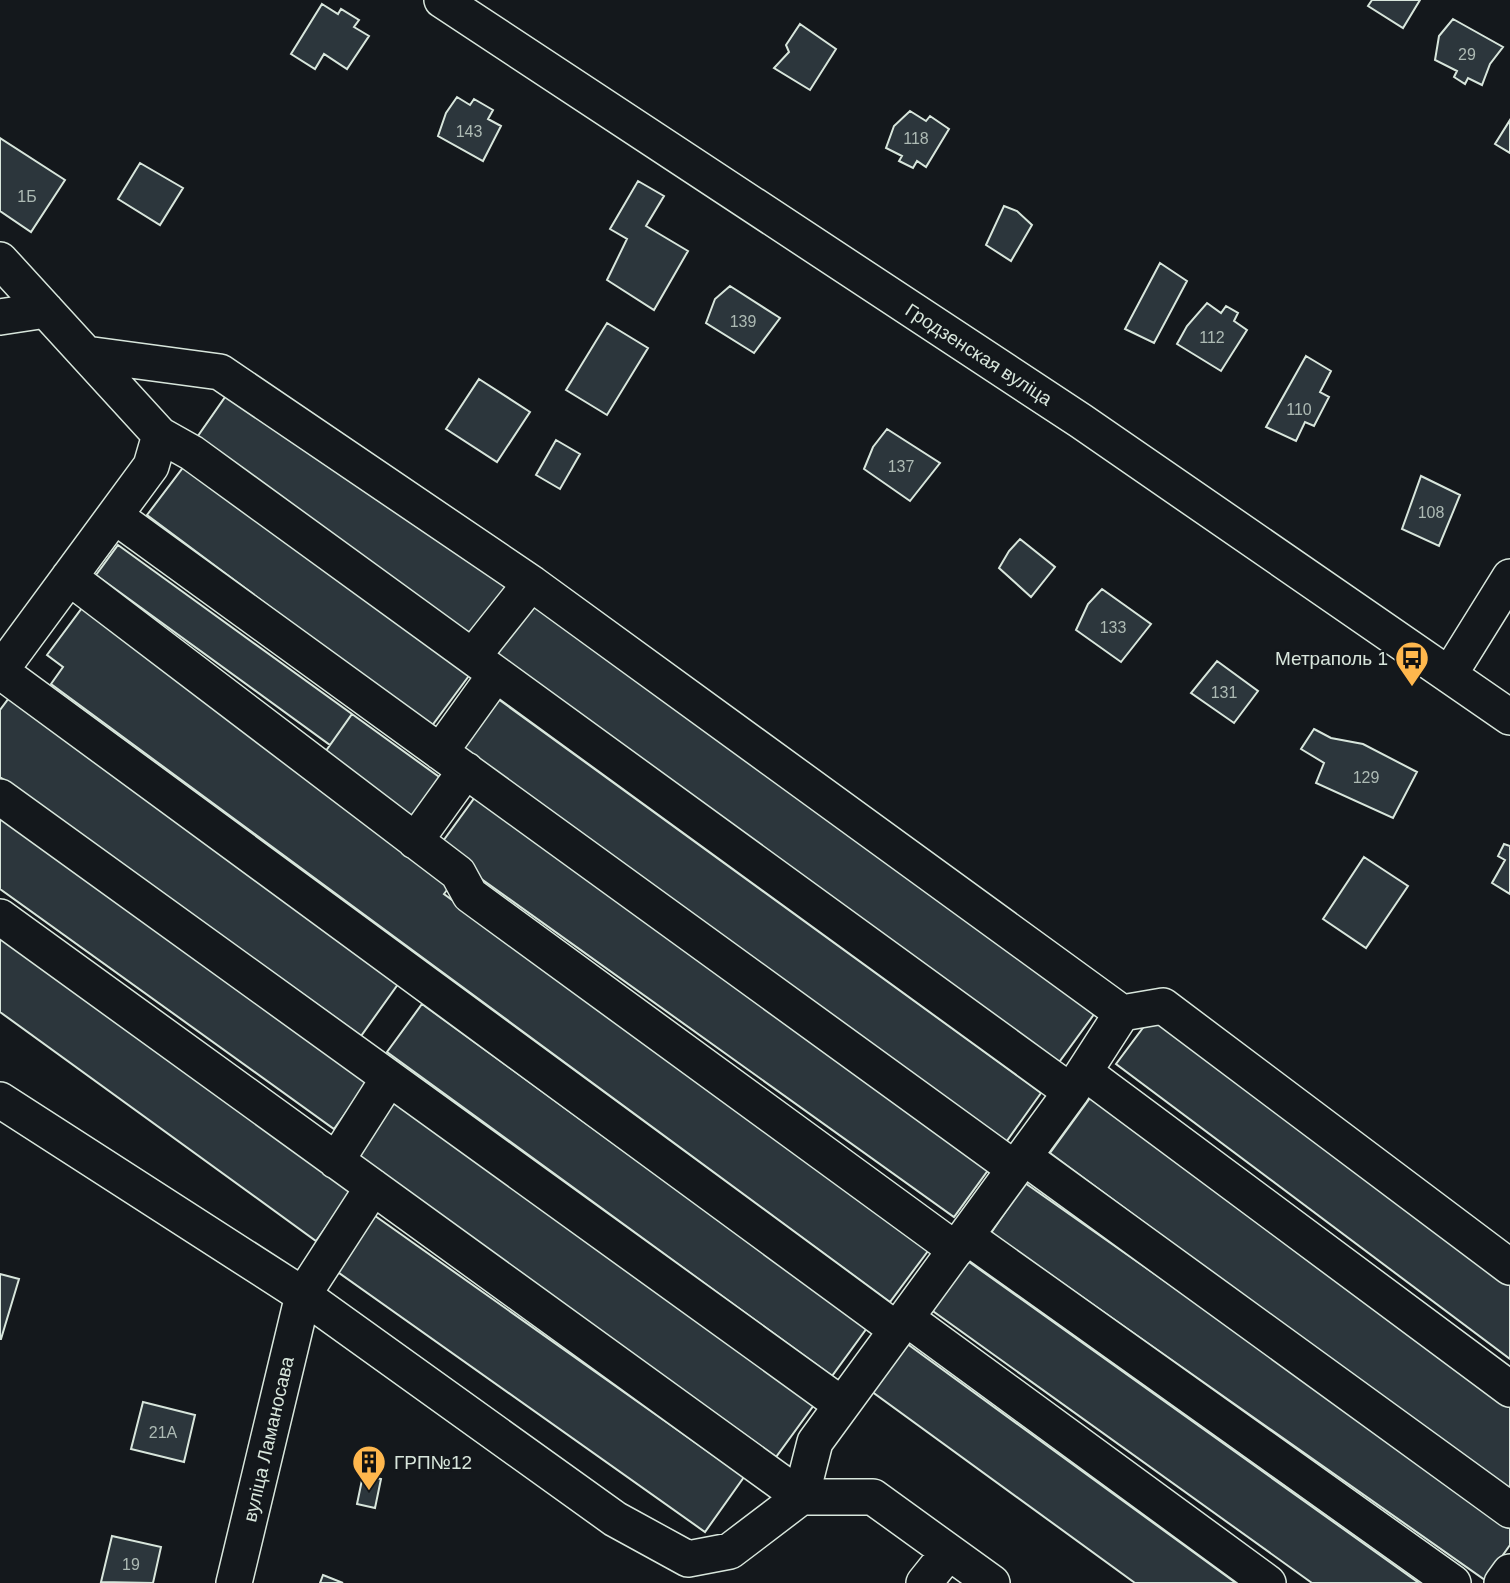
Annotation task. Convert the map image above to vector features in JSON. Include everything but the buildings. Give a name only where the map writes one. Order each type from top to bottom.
[{"type":"street","name":"Гродзенская вуліца","points":[[442,0],[1081,421],[1510,717]]},
{"type":"street","points":[[0,260],[160,435],[192,453],[485,665],[1510,1389]]},
{"type":"street","points":[[0,317],[46,310]]},
{"type":"street","points":[[86,354],[220,372],[531,583],[1122,1013],[1163,1006],[1510,1267]]},
{"type":"street","points":[[160,435],[151,466],[0,671],[901,1324],[1268,1583]]},
{"type":"street","points":[[115,516],[453,761],[1510,1510]]},
{"type":"street","points":[[69,577],[458,873],[470,895],[961,1243],[1453,1583]]},
{"type":"street","points":[[1449,675],[1510,577]]},
{"type":"street","points":[[415,841],[453,761],[485,665],[531,583]]},
{"type":"street","points":[[0,797],[842,1405]]},
{"type":"street","points":[[0,917],[801,1497],[873,1497],[992,1583]]},
{"type":"street","points":[[0,1100],[303,1295],[615,1519],[688,1559],[730,1551],[801,1497],[815,1442],[1077,1082],[1122,1013]]},
{"type":"street","points":[[336,1161],[389,1078]]},
{"type":"street","name":"вуліца Ламаносава","points":[[234,1583],[303,1295],[373,1187]]},
{"type":"street","points":[[924,1583],[948,1553]]},
{"type":"street","points":[[1502,1583],[1510,1572]]},
{"type":"place","name":"Метраполь 1","points":[[1412,688]]},
{"type":"place","name":"ГРП№12","points":[[369,1492]]}]
